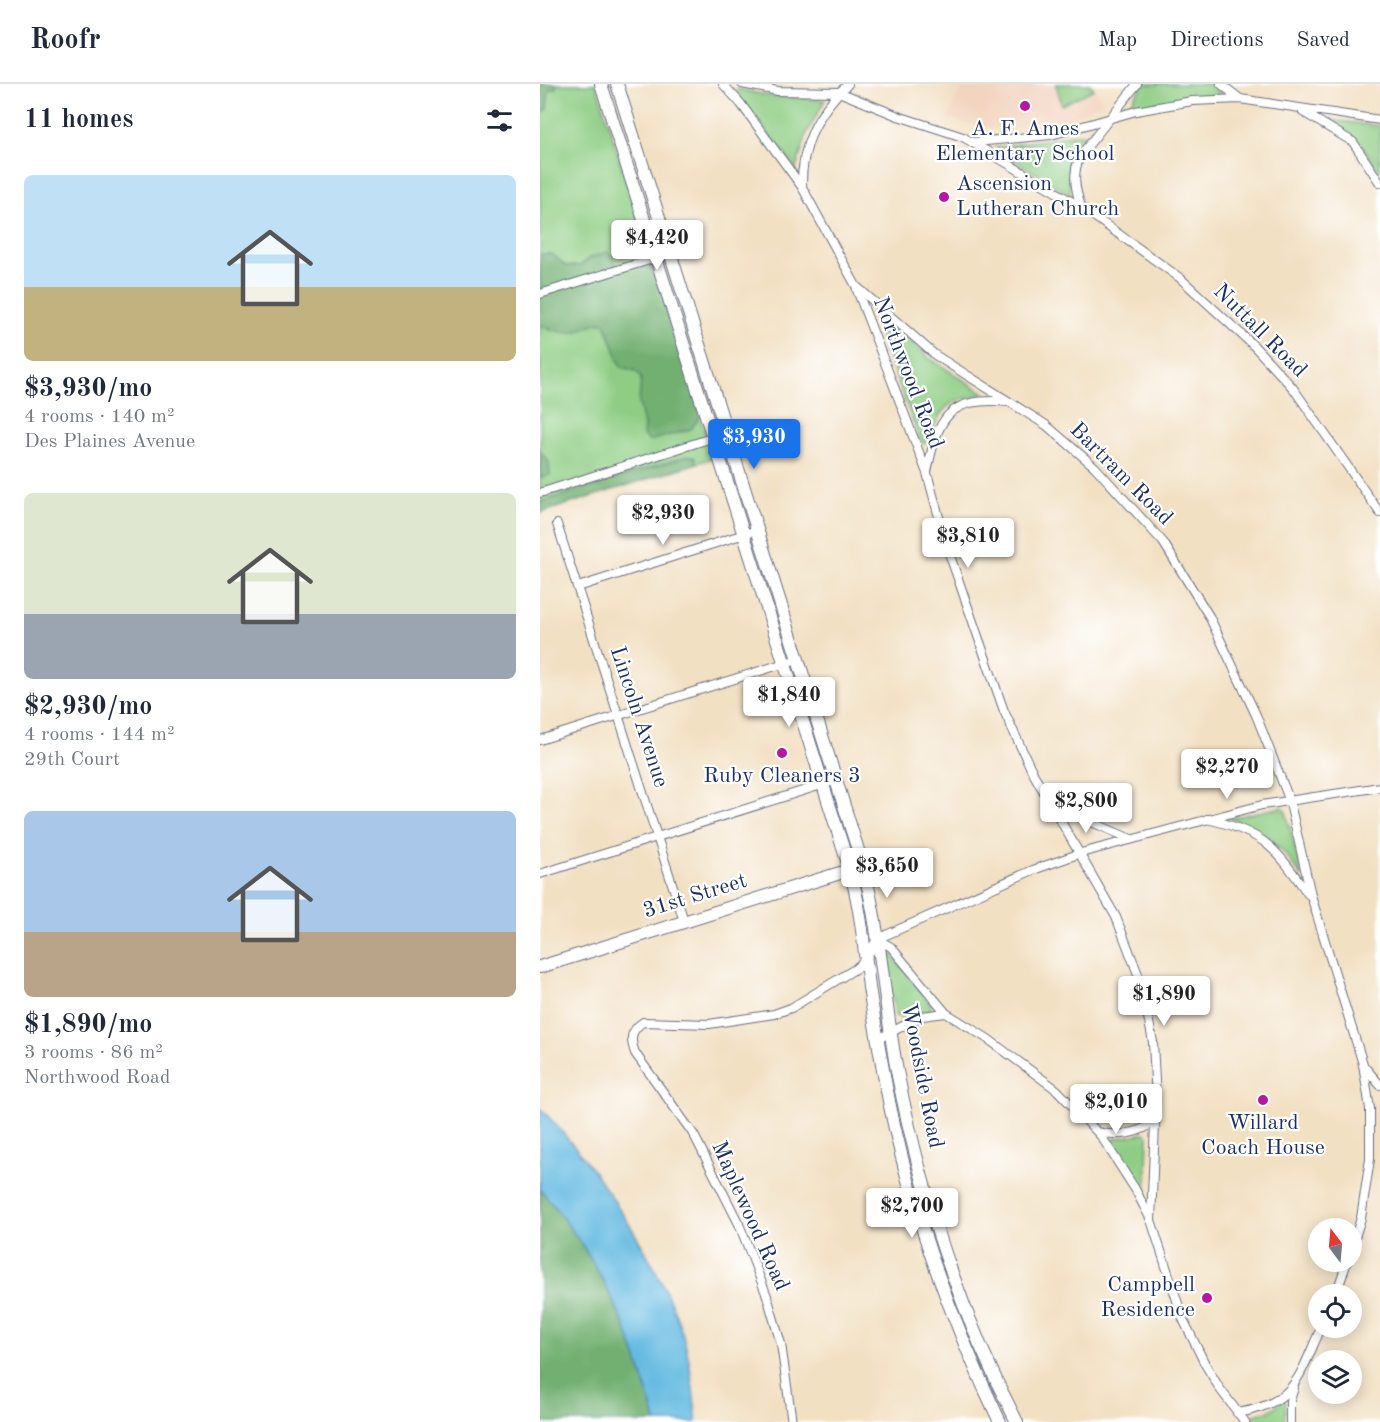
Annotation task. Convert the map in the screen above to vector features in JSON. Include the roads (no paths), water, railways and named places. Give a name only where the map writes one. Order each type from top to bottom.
[{"type":"street","name":"Woodside Road","points":[[601,84],[850,870],[862,919],[878,1039],[904,1162],[948,1303],[1000,1422]]},
{"type":"street","name":"Woodside Road","points":[[617,84],[863,866],[877,939],[890,1032],[908,1122],[931,1206],[967,1316],[1015,1422]]},
{"type":"street","name":"Bartram Road","points":[[723,84],[741,104],[801,187],[856,286],[934,356],[1046,425],[1095,467],[1163,542],[1209,616],[1229,656],[1289,799],[1312,899]]},
{"type":"street","name":"Nuttall Road","points":[[741,84],[778,92],[839,92],[898,116],[975,142],[1081,207],[1180,278],[1254,346],[1293,388],[1380,513]]},
{"type":"street","points":[[801,187],[801,170],[809,138],[839,92],[848,84]]},
{"type":"street","points":[[1081,207],[1074,184],[1077,163],[1083,149],[1137,84]]},
{"type":"street","points":[[1221,84],[1240,99]]},
{"type":"street","points":[[975,142],[1051,135],[1110,117],[1192,101],[1240,99],[1266,101],[1298,109],[1380,120]]},
{"type":"street","points":[[1298,109],[1353,142],[1380,183]]},
{"type":"street","points":[[540,294],[672,253]]},
{"type":"street","name":"Northwood Road","points":[[856,286],[927,473],[948,550],[989,673],[1033,773],[1116,917],[1141,982],[1154,1042],[1155,1120],[1151,1220]]},
{"type":"street","name":"Northwood Road","points":[[927,473],[938,429],[949,412],[956,407],[975,401],[1012,402]]},
{"type":"street","points":[[540,493],[727,433]]},
{"type":"street","name":"Lincoln Avenue","points":[[557,524],[684,921]]},
{"type":"street","points":[[578,587],[757,530]]},
{"type":"street","points":[[540,740],[798,659]]},
{"type":"street","points":[[540,874],[837,780]]},
{"type":"street","points":[[877,939],[1033,870],[1081,854],[1206,819],[1289,799],[1380,787]]},
{"type":"street","points":[[1052,805],[1131,840]]},
{"type":"street","points":[[1206,819],[1240,829],[1267,842],[1279,854],[1312,899],[1363,1064],[1370,1109],[1370,1160],[1360,1218]]},
{"type":"street","name":"31st Street","points":[[540,967],[863,866]]},
{"type":"street","points":[[877,939],[891,947],[946,1013],[988,1039],[1057,1090],[1097,1132],[1135,1189],[1151,1220],[1183,1319],[1215,1381],[1245,1422]]},
{"type":"street","name":"Maplewood Road","points":[[792,1422],[781,1344],[767,1296],[743,1234],[703,1150],[635,1053],[631,1038],[632,1032],[643,1022],[709,1024],[774,1014],[809,998],[855,969],[866,959],[877,939]]},
{"type":"street","points":[[878,1039],[922,1016],[946,1013]]},
{"type":"street","points":[[1363,1064],[1380,1085]]},
{"type":"street","points":[[1097,1132],[1126,1133],[1141,1129],[1155,1120]]},
{"type":"street","points":[[1290,1422],[1290,1400],[1316,1338]]},
{"type":"street","points":[[1237,1413],[1265,1407],[1294,1388]]},
{"type":"water","points":[[540,1108],[561,1130],[602,1184],[641,1244],[657,1274],[685,1343],[697,1422],[656,1422],[635,1352],[614,1302],[573,1232],[540,1189]]},
{"type":"place","name":"A. F. Ames Elementary School","points":[[1025,106]]},
{"type":"place","name":"Ascension Lutheran Church","points":[[944,197]]},
{"type":"place","name":"Ruby Cleaners 3","points":[[782,753]]},
{"type":"place","name":"Willard Coach House","points":[[1263,1100]]},
{"type":"place","name":"Campbell Residence","points":[[1207,1298]]}]
